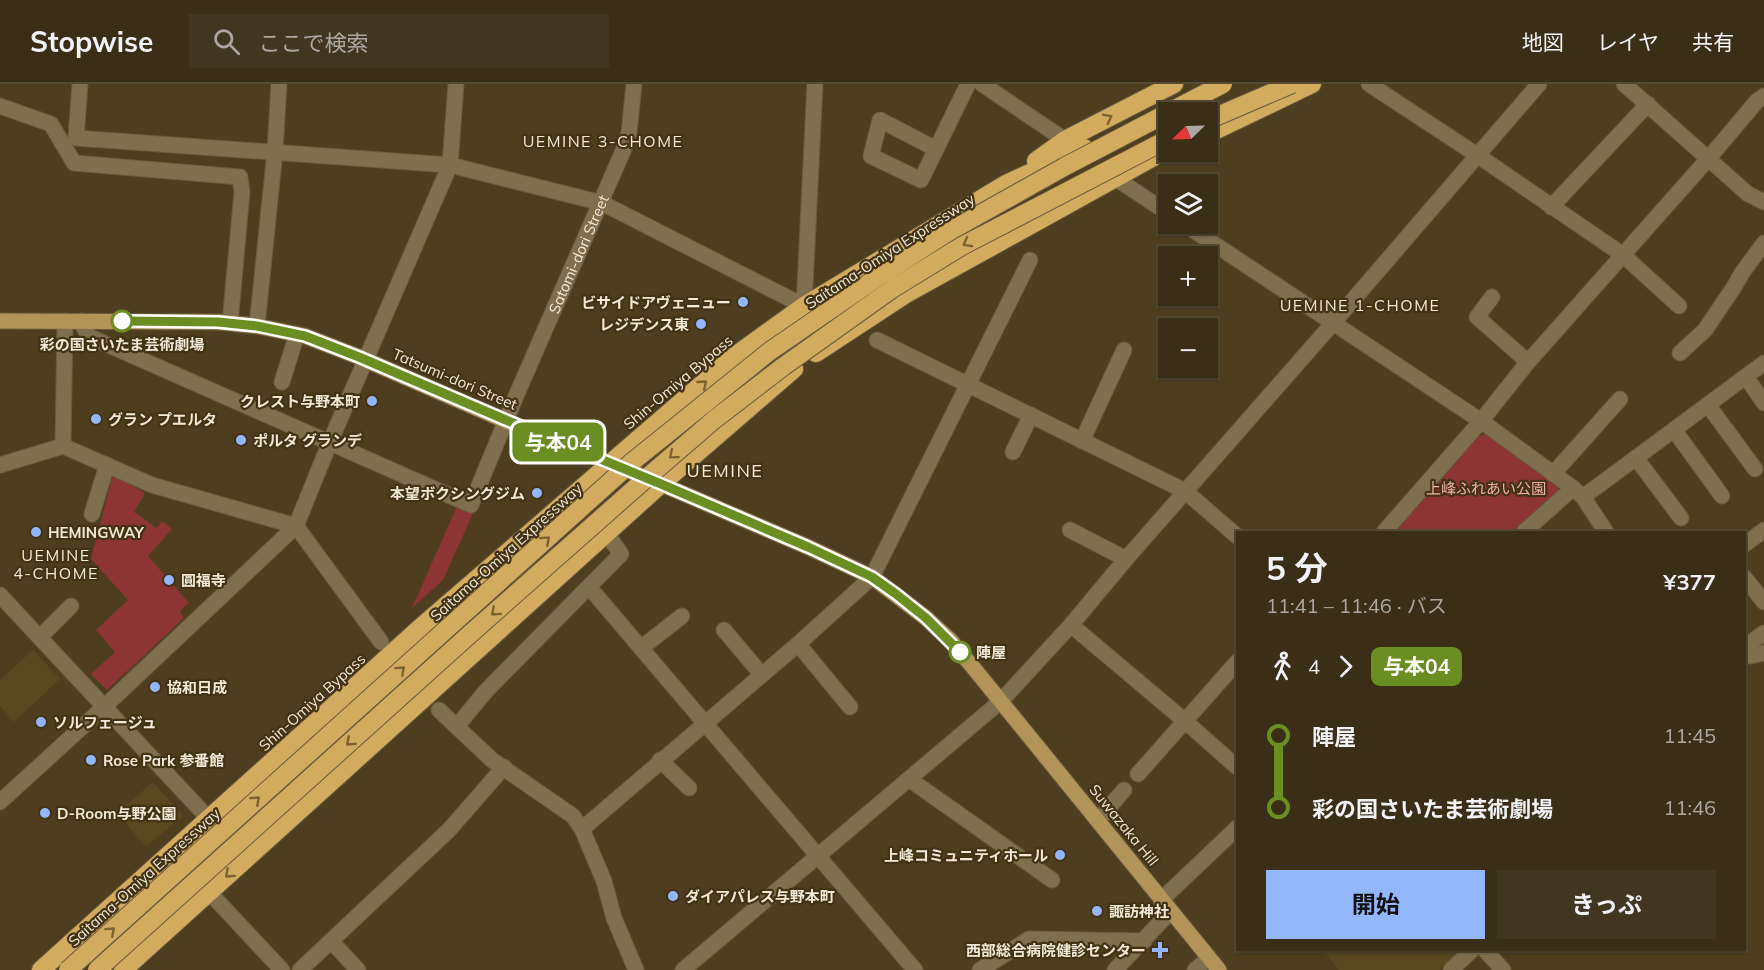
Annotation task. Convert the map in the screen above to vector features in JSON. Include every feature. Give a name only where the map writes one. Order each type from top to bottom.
[{"type":"highway","points":[[1006,184],[1065,140],[1174,84]]},
{"type":"highway","name":"Shin-Omiya Bypass","points":[[41,970],[420,628],[732,358],[804,306],[1006,184],[1216,84]]},
{"type":"highway","name":"Saitama-Omiya Expressway","points":[[68,970],[632,462],[770,351],[950,231],[1064,167],[1223,84]]},
{"type":"highway","points":[[1218,117],[1279,84]]},
{"type":"highway","points":[[1218,117],[1292,84]]},
{"type":"highway","points":[[1218,129],[1312,84]]},
{"type":"highway","points":[[97,970],[470,634],[724,412],[882,296],[932,264],[962,246],[1158,144]]},
{"type":"highway","points":[[123,970],[606,533],[792,369],[906,294],[1158,156]]},
{"type":"main road","name":"Tatsumi-dori Street","points":[[0,321],[230,323],[305,336],[661,484],[872,577],[896,594],[950,640],[1001,701]]},
{"type":"main road","name":"Suwazaka Hill","points":[[1001,701],[1214,964]]},
{"type":"street","points":[[80,84],[76,138],[450,165],[602,203],[804,306],[815,84]]},
{"type":"street","points":[[257,326],[279,84]]},
{"type":"street","points":[[0,802],[296,526],[330,441],[450,165],[456,84]]},
{"type":"street","name":"Satomi-dori Street","points":[[330,441],[471,505],[602,203],[629,133],[634,84]]},
{"type":"street","points":[[936,149],[880,120],[871,156],[921,180],[968,84]]},
{"type":"street","points":[[982,84],[1065,140],[1088,146]]},
{"type":"street","points":[[1369,84],[1623,255],[1679,306]]},
{"type":"street","points":[[1624,84],[1748,194],[1764,202]]},
{"type":"street","points":[[683,970],[1001,701],[1071,625],[1536,85]]},
{"type":"street","points":[[1384,531],[1481,421],[1528,362],[1760,98]]},
{"type":"street","points":[[1551,207],[1648,104]]},
{"type":"street","points":[[0,106],[51,124],[74,163],[240,177],[242,192],[230,323]]},
{"type":"street","points":[[1115,178],[1158,206]]},
{"type":"street","points":[[1199,234],[1481,421],[1578,493],[1605,531]]},
{"type":"street","points":[[1680,353],[1705,330],[1764,243]]},
{"type":"street","points":[[582,829],[798,644],[872,577],[1030,260]]},
{"type":"street","points":[[1492,297],[1477,317],[1528,362]]},
{"type":"street","points":[[63,446],[65,321]]},
{"type":"street","points":[[81,321],[88,336],[330,441]]},
{"type":"street","points":[[282,382],[297,334]]},
{"type":"street","points":[[878,340],[1185,491],[1236,535]]},
{"type":"street","points":[[1082,441],[1124,350]]},
{"type":"street","points":[[1525,531],[1578,493],[1636,458],[1764,363]]},
{"type":"street","points":[[1746,377],[1764,402]]},
{"type":"street","points":[[1553,474],[1620,399]]},
{"type":"street","points":[[1708,405],[1755,469]]},
{"type":"street","points":[[1013,452],[1031,415]]},
{"type":"street","points":[[1674,430],[1722,496]]},
{"type":"street","points":[[0,465],[63,446],[152,485],[296,526],[381,642]]},
{"type":"street","points":[[1636,458],[1681,518]]},
{"type":"street","points":[[92,514],[107,465]]},
{"type":"street","points":[[1070,530],[1126,559]]},
{"type":"street","points":[[1746,544],[1764,530]]},
{"type":"street","points":[[457,726],[486,691],[621,554],[606,533]]},
{"type":"street","points":[[1746,580],[1764,602]]},
{"type":"street","points":[[589,587],[915,970]]},
{"type":"street","points":[[0,595],[209,819]]},
{"type":"street","points":[[40,637],[71,606]]},
{"type":"street","points":[[641,648],[682,616]]},
{"type":"street","points":[[1071,625],[1236,766]]},
{"type":"street","points":[[724,630],[762,675]]},
{"type":"street","points":[[1746,646],[1764,633]]},
{"type":"street","points":[[798,644],[850,707]]},
{"type":"street","points":[[1746,657],[1764,653]]},
{"type":"street","points":[[1138,774],[1236,663]]},
{"type":"street","points":[[439,710],[492,760],[573,816],[582,829],[604,881],[614,918],[636,970]]},
{"type":"street","points":[[660,760],[689,788]]},
{"type":"street","points":[[300,970],[449,830],[504,767]]},
{"type":"street","points":[[909,779],[1052,880]]},
{"type":"street","points":[[1098,820],[1124,790]]},
{"type":"street","points":[[1115,970],[1144,941],[1165,906],[1236,829]]},
{"type":"street","points":[[209,892],[282,970]]},
{"type":"street","points":[[980,970],[1029,939],[1144,941]]},
{"type":"street","points":[[331,941],[358,970]]},
{"type":"street","points":[[1450,970],[1471,951]]},
{"type":"street","points":[[1486,951],[1503,970]]},
{"type":"street","points":[[1195,970],[1214,964]]},
{"type":"shaded area","points":[[33,650],[60,679],[14,722],[0,706],[0,680]]},
{"type":"shaded area","points":[[153,782],[183,816],[146,847],[117,813]]},
{"type":"shaded area","points":[[1324,951],[1459,951],[1440,970],[1339,970]]},
{"type":"green space","name":"上峰ふれあい公園","points":[[1485,434],[1558,485],[1558,494],[1518,531],[1391,531],[1468,440]]},
{"type":"green space","points":[[113,474],[145,493],[134,512],[157,528],[162,521],[172,529],[148,556],[189,603],[180,611],[184,618],[107,690],[91,674],[115,652],[96,630],[128,600],[91,559]]},
{"type":"green space","points":[[458,504],[474,511],[443,580],[412,608]]},
{"type":"bus line","name":"与本04","points":[[122,321],[218,322],[257,326],[305,336],[359,357],[808,547],[872,577],[926,618],[960,652]]},
{"type":"place","name":"ビサイドアヴェニュー","points":[[743,302]]},
{"type":"place","name":"彩の国さいたま芸術劇場","points":[[122,321]]},
{"type":"place","name":"レジデンス東","points":[[701,324]]},
{"type":"place","name":"クレスト与野本町","points":[[372,401]]},
{"type":"place","name":"グラン プエルタ","points":[[96,419]]},
{"type":"place","name":"ポルタ グランデ","points":[[241,440]]},
{"type":"place","name":"本望ボクシングジム","points":[[537,493]]},
{"type":"place","name":"HEMINGWAY","points":[[36,532]]},
{"type":"place","name":"圓福寺","points":[[169,580]]},
{"type":"place","name":"陣屋","points":[[960,652]]},
{"type":"place","name":"協和日成","points":[[155,687]]},
{"type":"place","name":"ソルフェージュ","points":[[41,722]]},
{"type":"place","name":"Rose Park 参番館","points":[[91,760]]},
{"type":"place","name":"D-Room与野公園","points":[[45,813]]},
{"type":"place","name":"上峰コミュニティホール","points":[[1060,855]]},
{"type":"place","name":"ダイアパレス与野本町","points":[[673,896]]},
{"type":"place","name":"諏訪神社","points":[[1097,911]]},
{"type":"place","name":"西部総合病院健診センター","points":[[1160,950]]},
{"type":"district","name":"UEMINE 3-CHOME","points":[[603,141]]},
{"type":"district","name":"UEMINE 1-CHOME","points":[[1360,305]]},
{"type":"district","name":"UEMINE","points":[[725,470]]},
{"type":"district","name":"UEMINE 4-CHOME","points":[[56,564]]}]
